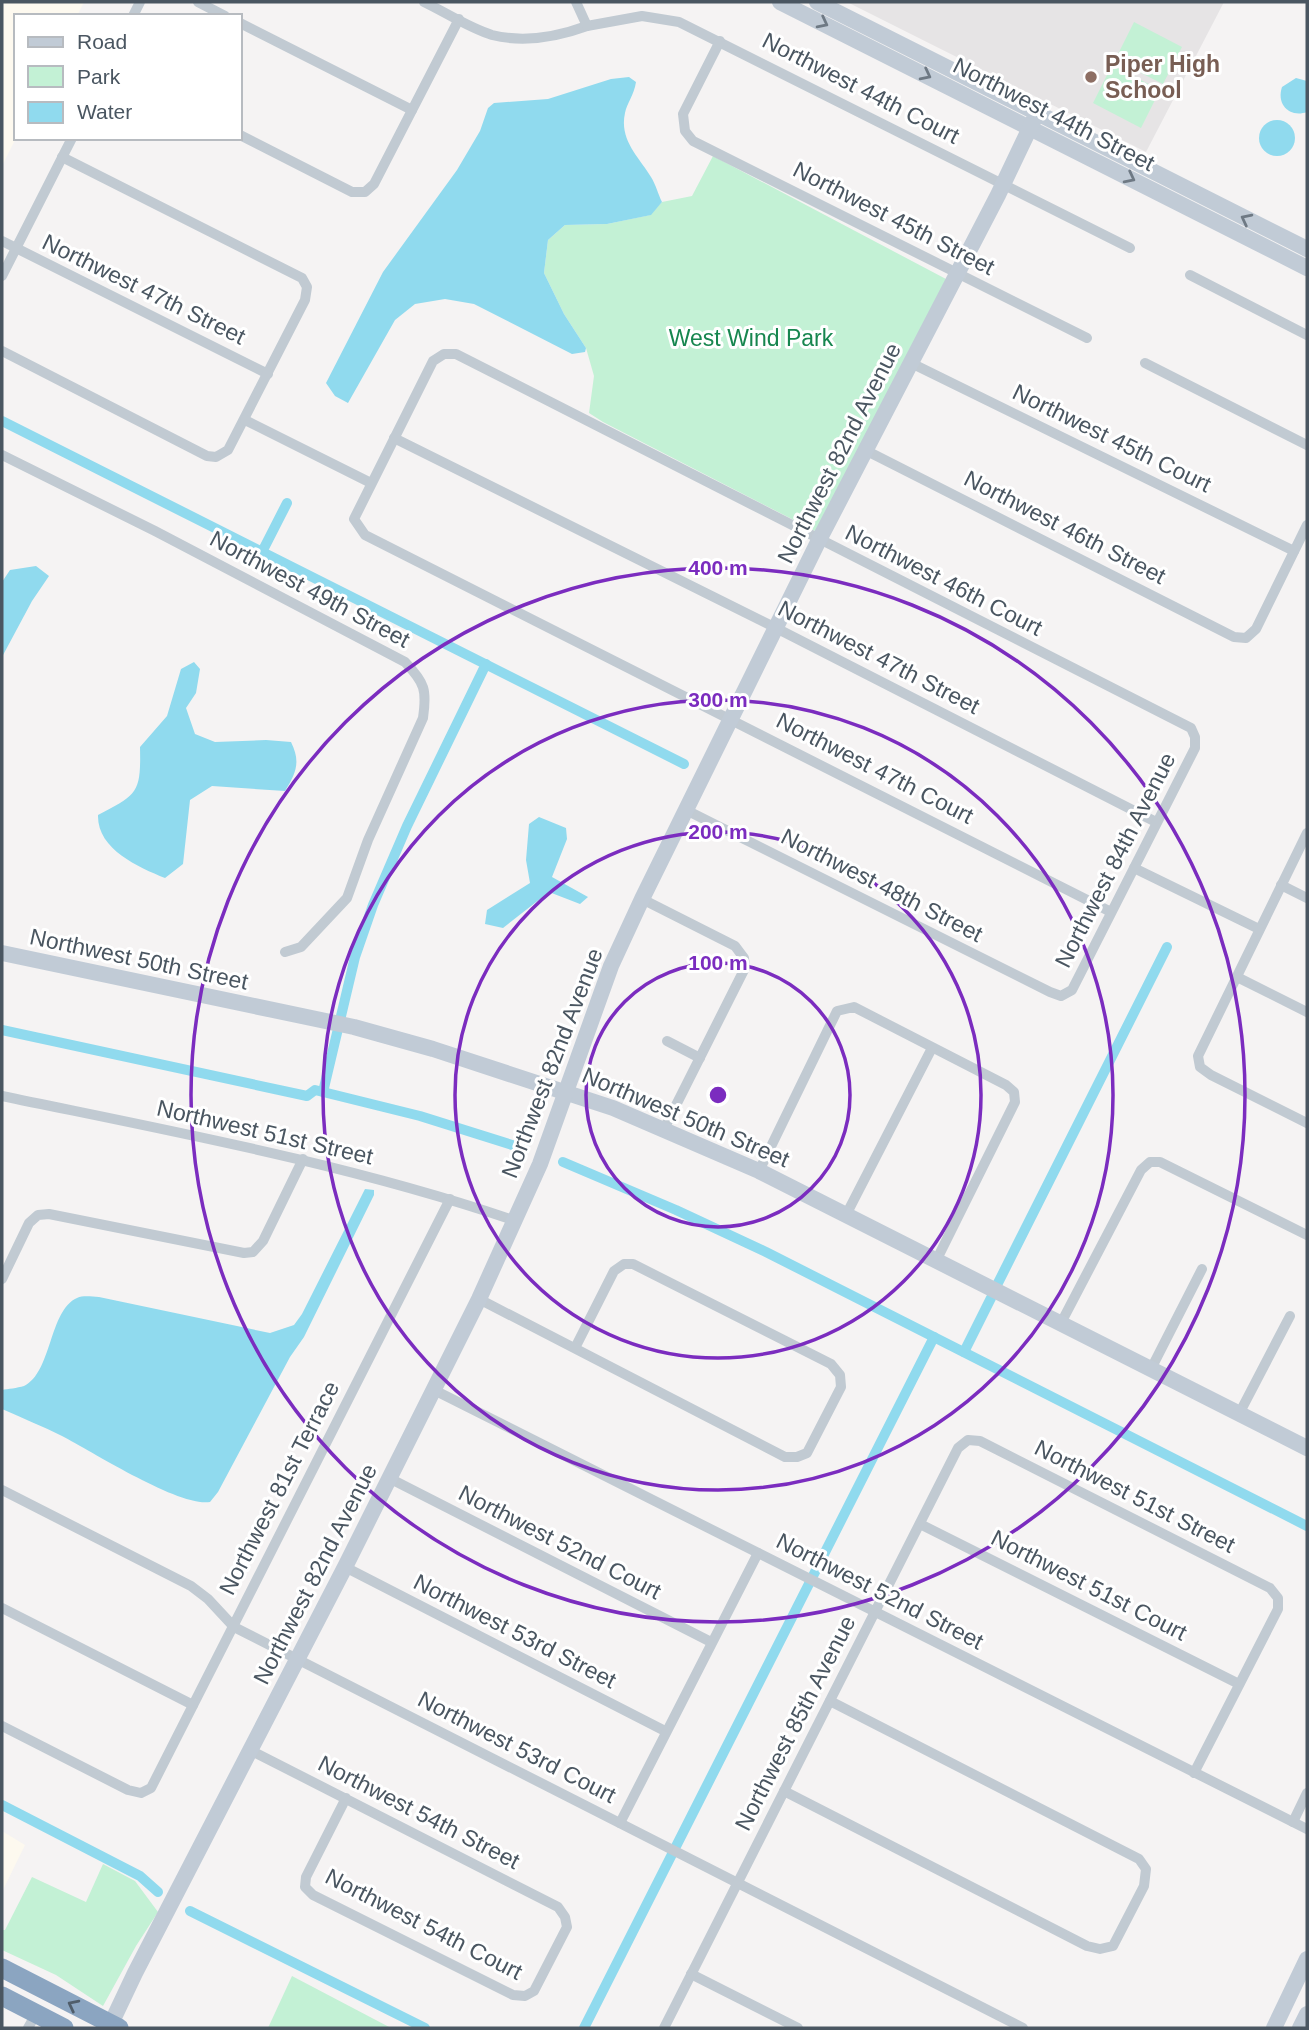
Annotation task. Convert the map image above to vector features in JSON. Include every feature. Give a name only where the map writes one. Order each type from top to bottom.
[{"type":"highway","points":[[2,1968],[113,2027]]},
{"type":"highway","points":[[2,1996],[32,2021],[64,2028]]},
{"type":"street","points":[[198,2],[221,14]]},
{"type":"street","points":[[424,2],[492,35],[534,39],[562,35],[587,26],[576,2]]},
{"type":"street","name":"Northwest 44th Street","points":[[780,2],[1034,121],[1305,257]]},
{"type":"street","name":"Northwest 44th Street","points":[[817,2],[1034,121]]},
{"type":"street","name":"Northwest 44th Court","points":[[587,26],[642,16],[679,22],[1129,248]]},
{"type":"street","points":[[242,136],[352,192],[365,192],[374,184],[459,19]]},
{"type":"street","points":[[242,24],[412,110]]},
{"type":"street","name":"Northwest 45th Street","points":[[720,41],[683,114],[685,131],[693,141],[1087,338]]},
{"type":"street","name":"Northwest 82nd Avenue","points":[[113,2027],[480,1299],[516,1221],[568,1091],[611,966],[642,898],[819,540],[1034,121]]},
{"type":"street","points":[[2,276],[71,140]]},
{"type":"street","points":[[2,351],[207,456],[216,457],[228,450],[305,300],[307,287],[302,278],[62,157]]},
{"type":"street","name":"Northwest 47th Street","points":[[2,242],[268,374]]},
{"type":"street","points":[[1190,275],[1307,335]]},
{"type":"street","name":"Northwest 46th Court","points":[[394,438],[433,361],[444,354],[456,354],[1191,728],[1195,737]]},
{"type":"street","name":"Northwest 45th Court","points":[[911,363],[1294,551]]},
{"type":"street","points":[[1145,363],[1307,444]]},
{"type":"street","points":[[245,420],[371,483],[394,438]]},
{"type":"street","name":"Northwest 47th Street","points":[[394,438],[776,628],[1156,822]]},
{"type":"street","name":"Northwest 46th Street","points":[[866,450],[1234,636],[1246,638],[1256,629],[1294,551]]},
{"type":"street","name":"Northwest 49th Street","points":[[2,455],[374,645],[405,662],[421,678],[426,699],[423,718],[368,840],[347,898],[301,947],[285,951]]},
{"type":"street","name":"Northwest 47th Court","points":[[371,483],[354,519],[365,535],[1111,912]]},
{"type":"street","points":[[1294,551],[1307,525]]},
{"type":"street","name":"Northwest 84th Avenue","points":[[1061,996],[1072,990],[1195,748],[1195,737]]},
{"type":"street","name":"Northwest 48th Street","points":[[685,810],[1061,996]]},
{"type":"street","points":[[1307,833],[1198,1056],[1200,1067],[1307,1123]]},
{"type":"street","points":[[1133,868],[1259,929]]},
{"type":"street","points":[[1281,885],[1307,898]]},
{"type":"street","points":[[642,898],[735,946],[744,958],[745,968],[664,1129]]},
{"type":"street","name":"Northwest 50th Street","points":[[2,953],[327,1021],[433,1049],[568,1091],[759,1171],[1307,1448]]},
{"type":"street","points":[[1237,977],[1307,1012]]},
{"type":"street","points":[[759,1171],[837,1011],[854,1007],[1006,1085],[1014,1092],[1015,1102],[936,1261]]},
{"type":"street","points":[[667,1041],[700,1058]]},
{"type":"street","points":[[846,1215],[932,1048]]},
{"type":"street","name":"Northwest 51st Street","points":[[2,1096],[303,1159],[450,1199],[516,1221]]},
{"type":"street","points":[[2,1279],[29,1223],[38,1215],[49,1214],[244,1254],[253,1252],[263,1241],[303,1159]]},
{"type":"street","points":[[1061,1323],[1141,1170],[1150,1162],[1160,1162],[1307,1235]]},
{"type":"street","name":"Northwest 81st Terrace","points":[[2,1726],[128,1790],[141,1793],[150,1788],[450,1199]]},
{"type":"street","points":[[480,1299],[785,1457],[797,1457],[807,1453],[841,1387],[840,1375],[831,1364],[633,1264],[624,1264],[614,1271],[575,1348]]},
{"type":"street","points":[[1151,1369],[1202,1269]]},
{"type":"street","points":[[1239,1414],[1290,1316]]},
{"type":"street","name":"Northwest 52nd Street","points":[[434,1390],[1307,1829]]},
{"type":"street","name":"Northwest 51st Street","points":[[968,1440],[979,1441],[1270,1588],[1278,1598],[1278,1609],[1239,1684]]},
{"type":"street","name":"Northwest 85th Avenue","points":[[664,2028],[958,1448],[968,1440]]},
{"type":"street","name":"Northwest 52nd Court","points":[[389,1478],[711,1642]]},
{"type":"street","name":"Northwest 53rd Court","points":[[2,1490],[191,1586],[208,1598],[234,1627],[1023,2028]]},
{"type":"street","name":"Northwest 51st Court","points":[[920,1524],[1239,1684]]},
{"type":"street","points":[[620,1823],[758,1553]]},
{"type":"street","name":"Northwest 53rd Street","points":[[345,1567],[665,1731]]},
{"type":"street","points":[[2,1608],[193,1705]]},
{"type":"street","points":[[1194,1773],[1239,1684]]},
{"type":"street","points":[[784,1791],[1087,1946],[1100,1949],[1113,1946],[1144,1886],[1146,1869],[1139,1860],[830,1701]]},
{"type":"street","name":"Northwest 54th Street","points":[[250,1751],[558,1906],[565,1917],[567,1927],[534,1991],[525,1996]]},
{"type":"street","points":[[1293,1822],[1307,1793]]},
{"type":"street","name":"Northwest 54th Court","points":[[346,1798],[306,1877],[305,1887],[313,1895],[513,1995],[525,1996]]},
{"type":"street","points":[[1274,2028],[1307,1959]]},
{"type":"street","points":[[691,1974],[798,2028]]},
{"type":"street","points":[[1300,2028],[1307,2014]]},
{"type":"shaded area","points":[[2,2],[84,2],[78,14],[14,14],[15,140],[2,166]]},
{"type":"shaded area","name":"Piper High School","points":[[847,2],[1224,2],[1146,152]]},
{"type":"shaded area","points":[[2,1831],[25,1845],[2,1892]]},
{"type":"green space","points":[[1134,22],[1182,47],[1163,84],[1115,60]]},
{"type":"green space","points":[[1112,65],[1160,90],[1141,128],[1093,103]]},
{"type":"green space","name":"West Wind Park","points":[[713,156],[946,279],[817,532],[589,413],[594,376],[586,348],[564,314],[544,273],[548,240],[565,225],[607,224],[650,215],[662,202],[692,196]]},
{"type":"green space","points":[[103,1864],[135,1881],[158,1912],[103,2006],[56,1975],[2,1950],[2,1930],[5,1930],[32,1877],[86,1902]]},
{"type":"green space","points":[[292,1976],[391,2028],[268,2028]]},
{"type":"water","points":[[629,77],[636,82],[625,113],[627,140],[653,180],[662,202],[651,215],[607,224],[565,225],[548,240],[544,273],[564,314],[586,348],[585,352],[572,354],[474,304],[445,299],[415,304],[395,320],[348,403],[335,396],[326,383],[383,272],[457,170],[480,131],[488,108],[494,103],[548,99],[611,79]]},
{"type":"water","points":[[1296,78],[1307,81],[1307,112],[1290,111],[1281,99],[1282,87]]},
{"type":"water","points":[[1277,120],[1290,125],[1295,138],[1290,151],[1277,156],[1264,151],[1259,138],[1264,125]]},
{"type":"water","points":[[36,566],[49,576],[32,601],[2,657],[2,582],[10,570]]},
{"type":"water","points":[[194,662],[200,669],[196,693],[186,708],[195,734],[215,742],[291,742],[296,756],[296,767],[285,791],[212,786],[190,800],[183,864],[165,878],[132,862],[112,847],[99,827],[98,815],[122,802],[134,790],[138,783],[140,747],[167,716],[181,669]]},
{"type":"water","points":[[539,817],[566,828],[567,839],[552,877],[588,897],[580,904],[549,892],[503,928],[485,924],[487,910],[530,883],[526,860],[529,824]]},
{"type":"water","points":[[365,1189],[374,1190],[374,1195],[304,1337],[290,1357],[218,1492],[210,1502],[196,1501],[158,1488],[62,1436],[2,1409],[2,1390],[24,1386],[33,1379],[46,1356],[61,1315],[68,1305],[80,1297],[99,1297],[270,1333],[294,1325]]},
{"type":"waterway","points":[[2,421],[684,764]]},
{"type":"waterway","points":[[262,552],[287,503]]},
{"type":"waterway","points":[[323,1092],[355,957],[373,905],[407,826],[486,664]]},
{"type":"waterway","points":[[998,1283],[1167,947]]},
{"type":"waterway","points":[[2,1030],[307,1096],[315,1090],[420,1116],[525,1149]]},
{"type":"waterway","points":[[563,1162],[766,1252],[1307,1526]]},
{"type":"waterway","points":[[964,1352],[991,1298]]},
{"type":"waterway","points":[[584,2028],[934,1337]]},
{"type":"waterway","points":[[2,1805],[140,1876],[158,1892]]},
{"type":"waterway","points":[[190,1911],[425,2028]]},
{"type":"place","name":"Piper High School","points":[[1091,77]]}]
